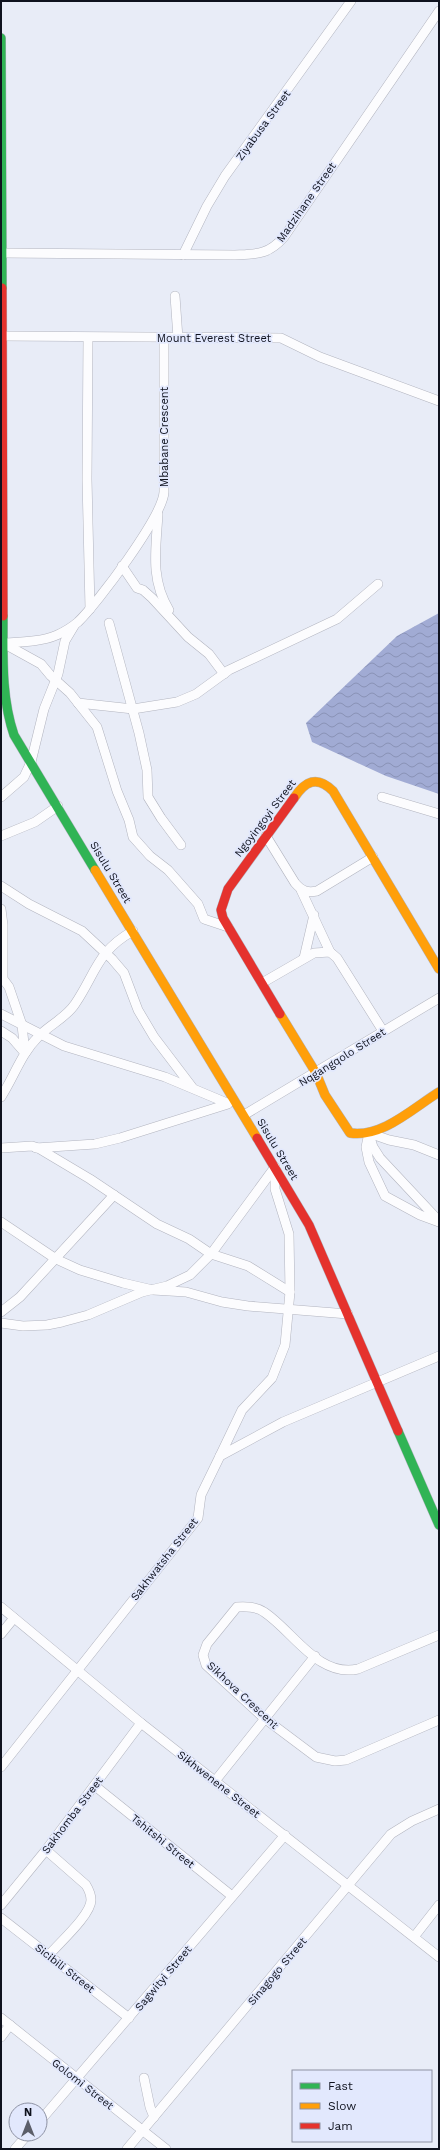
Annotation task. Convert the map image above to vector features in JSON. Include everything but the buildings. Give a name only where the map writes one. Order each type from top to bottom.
[{"type":"street","name":"Ziyabusa Street","points":[[183,255],[207,206],[225,176],[351,1]]},
{"type":"street","name":"Madzihane Street","points":[[2,253],[248,255],[263,253],[278,244],[439,11]]},
{"type":"street","name":"Sisulu Street","points":[[1,38],[2,658],[4,700],[9,722],[14,735],[242,1111],[309,1225],[378,1381],[439,1525]]},
{"type":"street","points":[[175,296],[178,338]]},
{"type":"street","name":"Mount Everest Street","points":[[1,336],[88,338],[281,338],[320,357],[439,401]]},
{"type":"street","points":[[88,338],[87,479],[90,609]]},
{"type":"street","name":"Mbabane Crescent","points":[[3,643],[36,640],[57,635],[76,623],[90,609],[122,566],[159,511],[164,500],[164,338]]},
{"type":"street","points":[[159,511],[154,567],[164,602],[176,623]]},
{"type":"street","points":[[122,566],[137,588],[143,590],[152,598],[209,654],[224,674]]},
{"type":"street","points":[[78,703],[133,709],[177,702],[196,694],[229,670],[337,619],[378,584]]},
{"type":"street","points":[[1,797],[24,777],[31,762],[44,709],[55,680],[65,641],[76,623]]},
{"type":"street","points":[[109,623],[133,709],[146,770],[148,796],[161,818],[181,845]]},
{"type":"street","points":[[3,643],[41,664],[78,703],[97,727],[117,791],[129,820],[133,836],[150,856],[168,870],[198,904],[204,920],[228,927]]},
{"type":"street","name":"Ngoyingoyi Street","points":[[369,1133],[356,1136],[350,1133],[325,1095],[316,1073],[228,927],[221,910],[228,889],[299,790],[306,784],[314,781],[329,787],[337,797],[439,969]]},
{"type":"street","points":[[382,796],[439,814]]},
{"type":"street","points":[[1,836],[35,822],[58,806]]},
{"type":"street","points":[[1,844],[15,831]]},
{"type":"street","points":[[266,836],[295,883],[301,890],[330,952],[337,958],[383,1031]]},
{"type":"street","points":[[301,890],[309,893],[317,892],[373,857]]},
{"type":"street","points":[[1,886],[29,904],[82,931],[105,952],[124,973],[138,1010],[154,1037],[192,1087]]},
{"type":"street","points":[[1,909],[3,925],[3,978],[9,987],[21,1023],[25,1053]]},
{"type":"street","points":[[304,958],[314,915]]},
{"type":"street","points":[[1,1097],[25,1053],[41,1034],[74,1005],[97,963],[105,952],[113,943],[133,931]]},
{"type":"street","points":[[262,983],[314,953],[330,952]]},
{"type":"street","name":"Nqgangqolo Street","points":[[242,1111],[316,1073],[439,998]]},
{"type":"street","points":[[1,1014],[64,1046],[126,1064],[192,1087],[242,1111]]},
{"type":"street","points":[[1,1031],[12,1038],[25,1053]]},
{"type":"street","points":[[369,1133],[380,1129],[439,1092]]},
{"type":"street","points":[[36,1148],[102,1142],[227,1103]]},
{"type":"street","points":[[369,1133],[389,1140],[414,1145],[439,1155]]},
{"type":"street","points":[[369,1133],[373,1147],[380,1158],[439,1221]]},
{"type":"street","points":[[369,1133],[366,1147],[369,1162],[385,1196],[420,1215],[439,1221]]},
{"type":"street","points":[[1,1148],[32,1146],[114,1195],[157,1224],[189,1239],[211,1254],[248,1266],[290,1292]]},
{"type":"street","points":[[1,1323],[29,1326],[62,1322],[88,1315],[167,1286],[190,1275],[211,1254],[275,1167]]},
{"type":"street","name":"Sakhwatsha Street","points":[[1,1767],[76,1670],[198,1518],[201,1495],[242,1410],[272,1378],[285,1345],[290,1292],[289,1234],[275,1189],[275,1167]]},
{"type":"street","points":[[1,1312],[20,1297],[114,1195]]},
{"type":"street","points":[[1,1222],[56,1259],[80,1270],[153,1290],[186,1292],[222,1302],[248,1306],[348,1314]]},
{"type":"street","points":[[220,1456],[283,1422],[439,1356]]},
{"type":"street","name":"Sikhova Crescent","points":[[439,1635],[358,1669],[347,1672],[338,1670],[314,1656],[263,1611],[245,1606],[237,1607],[206,1644],[203,1655],[206,1664],[264,1718],[316,1757],[335,1761],[346,1760],[439,1720]]},
{"type":"street","name":"Sikhwenene Street","points":[[1,1607],[141,1723],[439,1957]]},
{"type":"street","points":[[1,1634],[14,1618]]},
{"type":"street","points":[[215,1781],[314,1656]]},
{"type":"street","name":"Sakhomba Street","points":[[1,1905],[46,1850],[141,1723]]},
{"type":"street","name":"Tshitshi Street","points":[[95,1786],[232,1896]]},
{"type":"street","name":"Sinagogo Street","points":[[127,2149],[349,1886],[391,1834],[407,1823],[439,1809]]},
{"type":"street","name":"Sagwityi Street","points":[[48,2112],[285,1835]]},
{"type":"street","points":[[46,1850],[86,1885],[90,1892],[91,1901],[84,1915],[49,1955]]},
{"type":"street","points":[[414,1937],[439,1905]]},
{"type":"street","name":"Sicibili Street","points":[[1,1918],[129,2018]]},
{"type":"street","name":"Golomi Street","points":[[1,2018],[77,2080],[166,2149]]},
{"type":"street","points":[[1,2036],[10,2025]]},
{"type":"street","points":[[144,2078],[150,2107],[154,2117]]},
{"type":"water","points":[[439,613],[439,794],[386,776],[312,742],[306,723],[397,636]]},
{"type":"traffic: fast","points":[[1,38],[2,288]]},
{"type":"traffic: fast","points":[[3,616],[5,691],[14,735],[95,870]]},
{"type":"traffic: fast","points":[[398,1431],[439,1525]]},
{"type":"traffic: slow","points":[[294,798],[302,787],[312,782],[322,783],[333,791],[439,969]]},
{"type":"traffic: slow","points":[[95,870],[257,1138]]},
{"type":"traffic: slow","points":[[280,1014],[316,1073],[325,1095],[350,1133],[374,1131],[385,1126],[397,1120],[439,1092]]},
{"type":"traffic: jam","points":[[2,288],[3,616]]},
{"type":"traffic: jam","points":[[280,1014],[223,918],[221,910],[228,889],[294,798]]},
{"type":"traffic: jam","points":[[257,1138],[309,1225],[398,1431]]}]
